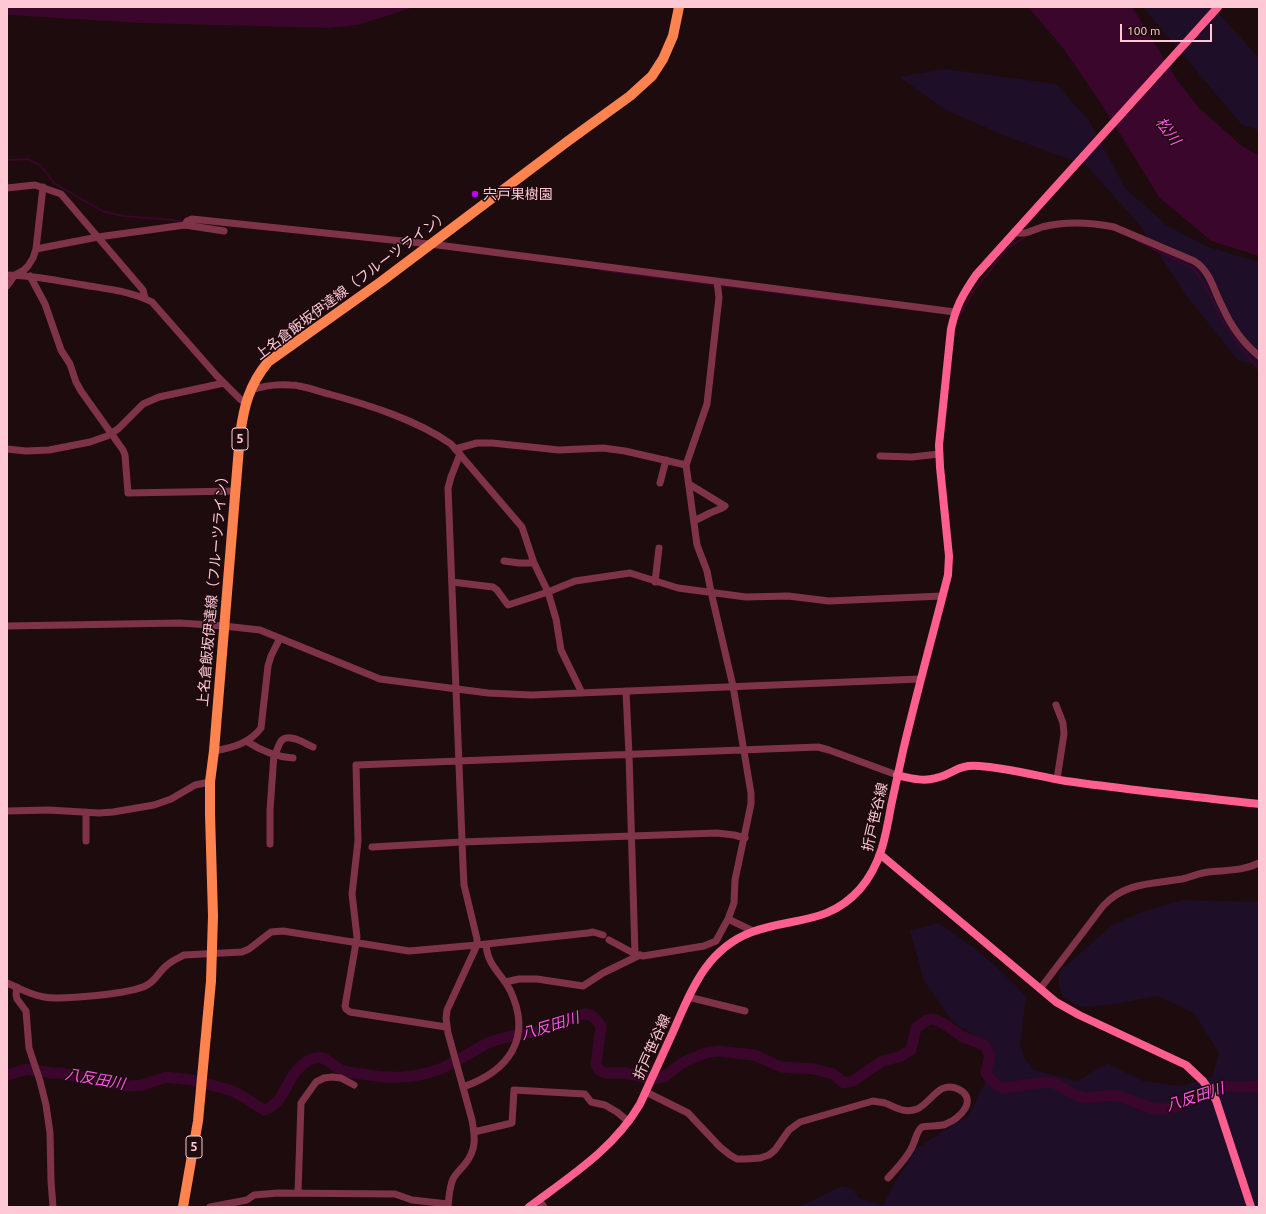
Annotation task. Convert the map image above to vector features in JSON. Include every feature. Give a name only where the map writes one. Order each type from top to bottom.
[{"type":"main road","name":"上名倉飯坂伊達線（フルーツライン）","points":[[184,1207],[198,1121],[213,954],[210,782],[214,751],[240,435],[250,390],[260,372],[268,362],[626,100],[644,84],[659,66],[669,46],[675,28],[679,7]]},
{"type":"street","points":[[446,1027],[350,1012],[346,1010],[345,1002],[356,943],[352,894],[358,841],[356,765],[818,748],[829,750],[897,775],[920,679],[948,575],[949,556],[939,445],[951,329],[955,312],[962,296],[976,275],[1218,7]]},
{"type":"street","points":[[7,188],[35,185],[60,194],[143,290],[145,298]]},
{"type":"street","points":[[7,286],[11,275],[24,270],[33,258],[36,249],[43,187]]},
{"type":"street","points":[[185,225],[187,220],[192,219],[430,244],[955,312]]},
{"type":"street","points":[[1014,232],[1020,234],[1054,224],[1074,222],[1106,225],[1194,261],[1199,264],[1206,273],[1221,306],[1237,332],[1250,348],[1259,356]]},
{"type":"street","points":[[36,249],[98,237],[185,225],[224,231]]},
{"type":"street","points":[[11,275],[30,276],[118,291],[145,298],[152,302],[224,383],[246,403]]},
{"type":"street","points":[[30,276],[45,304],[57,341],[70,364],[76,382],[123,450],[125,455],[128,493],[235,491]]},
{"type":"street","points":[[609,940],[643,956],[704,946],[716,941],[728,919],[734,903],[735,880],[751,804],[751,793],[733,686],[707,571],[697,545],[686,464],[707,404],[719,297],[718,282]]},
{"type":"street","points":[[7,449],[26,451],[49,450],[90,442],[118,429],[143,404],[158,397],[224,383]]},
{"type":"street","points":[[250,390],[279,385],[291,385],[359,402],[438,434],[451,444],[519,522],[534,563],[548,592],[556,619],[561,650],[582,693]]},
{"type":"street","points":[[210,1207],[247,1200],[254,1195],[298,1193],[395,1194],[412,1200],[448,1206],[450,1188],[454,1178],[470,1158],[473,1150],[474,1132],[446,1027],[446,1018],[447,1010],[476,945],[477,939],[464,886],[448,485],[458,452],[477,443],[492,443],[559,450],[603,448],[625,451],[686,464]]},
{"type":"street","points":[[880,456],[912,457],[939,454]]},
{"type":"street","points":[[660,483],[666,460]]},
{"type":"street","points":[[689,484],[725,506],[694,521]]},
{"type":"street","points":[[655,582],[659,548]]},
{"type":"street","points":[[504,561],[520,564],[534,563]]},
{"type":"street","points":[[452,582],[492,587],[497,590],[508,606],[575,581],[630,574],[678,588],[746,597],[788,596],[829,601],[942,596]]},
{"type":"street","points":[[7,626],[180,623],[260,630],[354,670],[380,679],[488,693],[531,695],[920,679]]},
{"type":"street","points":[[214,751],[228,748],[246,741],[256,734],[261,728],[268,666],[280,638]]},
{"type":"street","points":[[626,691],[637,954]]},
{"type":"street","points":[[1056,705],[1063,722],[1064,734],[1057,779]]},
{"type":"street","points":[[270,844],[270,810],[274,754],[285,738],[292,738],[313,748]]},
{"type":"street","points":[[246,741],[256,748],[280,757],[293,758]]},
{"type":"street","name":"折戸笹谷線","points":[[529,1207],[602,1151],[629,1122],[646,1092],[688,997],[703,970],[720,951],[738,938],[753,931],[815,918],[838,908],[861,888],[878,862],[884,842],[897,775],[912,779],[931,779],[937,778],[963,766],[971,765],[1153,793],[1259,804]]},
{"type":"street","points":[[7,810],[49,810],[99,813],[113,812],[154,805],[171,799],[195,785],[210,782]]},
{"type":"street","points":[[86,812],[86,842]]},
{"type":"street","points":[[372,847],[462,842],[717,833],[734,834],[745,838]]},
{"type":"street","points":[[880,854],[1056,1002],[1079,1015],[1186,1065],[1203,1082],[1216,1100],[1251,1207]]},
{"type":"street","points":[[1040,989],[1103,906],[1121,891],[1139,886],[1181,879],[1201,873],[1241,870],[1259,863]]},
{"type":"street","points":[[728,919],[753,931]]},
{"type":"street","points":[[7,983],[44,997],[74,997],[131,991],[152,981],[165,966],[184,955],[242,952],[258,942],[268,933],[274,931],[283,931],[408,951],[593,932],[602,935]]},
{"type":"street","points":[[716,941],[720,951]]},
{"type":"street","points":[[463,1087],[479,1082],[501,1067],[512,1049],[520,1029],[517,1008],[505,982],[488,956],[486,944]]},
{"type":"street","points":[[505,982],[519,979],[537,979],[583,986],[637,954]]},
{"type":"street","points":[[17,987],[16,994],[26,1011],[28,1040],[46,1105],[50,1133],[50,1181],[53,1207]]},
{"type":"street","points":[[688,997],[746,1011]]},
{"type":"street","points":[[298,1193],[301,1103],[316,1082],[324,1078],[341,1078],[354,1085]]},
{"type":"street","points":[[646,1092],[688,1113],[720,1147],[730,1155],[737,1159],[746,1159],[760,1158],[769,1155],[775,1150],[789,1130],[800,1122],[873,1101],[884,1103],[903,1111],[916,1109],[944,1088],[951,1087],[958,1089],[967,1098],[968,1104],[962,1113],[958,1118],[946,1124],[922,1127],[918,1132],[911,1150],[888,1178]]},
{"type":"street","points":[[474,1132],[512,1123],[514,1090],[585,1094],[592,1102],[605,1105],[617,1112],[629,1122]]},
{"type":"street","points":[[539,1200],[544,1207]]},
{"type":"shaded area","points":[[1143,7],[1213,7],[1259,58],[1259,130],[1242,125]]},
{"type":"shaded area","points":[[945,69],[1056,84],[1090,122],[1125,188],[1166,225],[1206,246],[1259,262],[1259,366],[1238,360],[1189,299],[1138,223],[1086,165],[1005,136],[946,110],[899,77]]},
{"type":"shaded area","points":[[1183,900],[1259,902],[1259,1207],[799,1207],[842,1186],[852,1189],[860,1199],[883,1205],[895,1182],[917,1148],[969,1115],[988,1076],[988,1043],[954,1023],[924,981],[910,931],[938,923],[985,957],[1026,997],[1020,1044],[1024,1058],[1034,1070],[1078,1081],[1107,1063],[1143,1081],[1181,1086],[1212,1077],[1219,1053],[1194,1013],[1158,996],[1115,1004],[1080,1007],[1062,996],[1059,985],[1059,972],[1112,925],[1144,911]]},
{"type":"water","points":[[7,7],[414,7],[358,25],[328,28],[142,23],[7,15]]},
{"type":"water","name":"松川","points":[[1028,7],[1132,7],[1178,81],[1199,108],[1242,146],[1259,156],[1259,256],[1211,241],[1159,197],[1104,108],[1063,48]]},
{"type":"waterway","points":[[7,160],[27,159],[40,165],[54,183],[102,211],[123,216],[184,221]]},
{"type":"waterway","points":[[957,314],[961,314],[972,293],[1008,248],[1026,236]]},
{"type":"waterway","points":[[1138,241],[1194,269],[1207,288],[1228,329],[1259,370]]},
{"type":"waterway","points":[[600,270],[881,306]]},
{"type":"waterway","name":"八反田川","points":[[7,1075],[27,1069],[60,1073],[127,1086],[143,1085],[166,1077],[192,1080],[230,1090],[264,1110],[278,1101],[297,1070],[303,1064],[312,1059],[326,1059],[340,1069],[348,1072],[382,1077],[420,1075],[440,1069],[494,1040],[541,1030],[574,1017],[587,1014],[597,1020],[601,1026],[596,1064],[599,1070],[606,1073],[625,1073],[653,1079],[664,1077],[682,1063],[705,1053],[718,1051],[754,1055],[781,1067],[814,1069],[833,1074],[844,1083],[853,1081],[882,1061],[899,1057],[911,1050],[916,1028],[927,1020],[933,1019],[943,1023],[963,1037],[984,1045],[990,1055],[986,1073],[998,1086],[1006,1088],[1053,1082],[1075,1095],[1085,1098],[1116,1095],[1154,1109],[1167,1109],[1182,1104],[1204,1092],[1223,1086],[1259,1086]]},
{"type":"place","name":"宍戸果樹園","points":[[475,194]]}]
